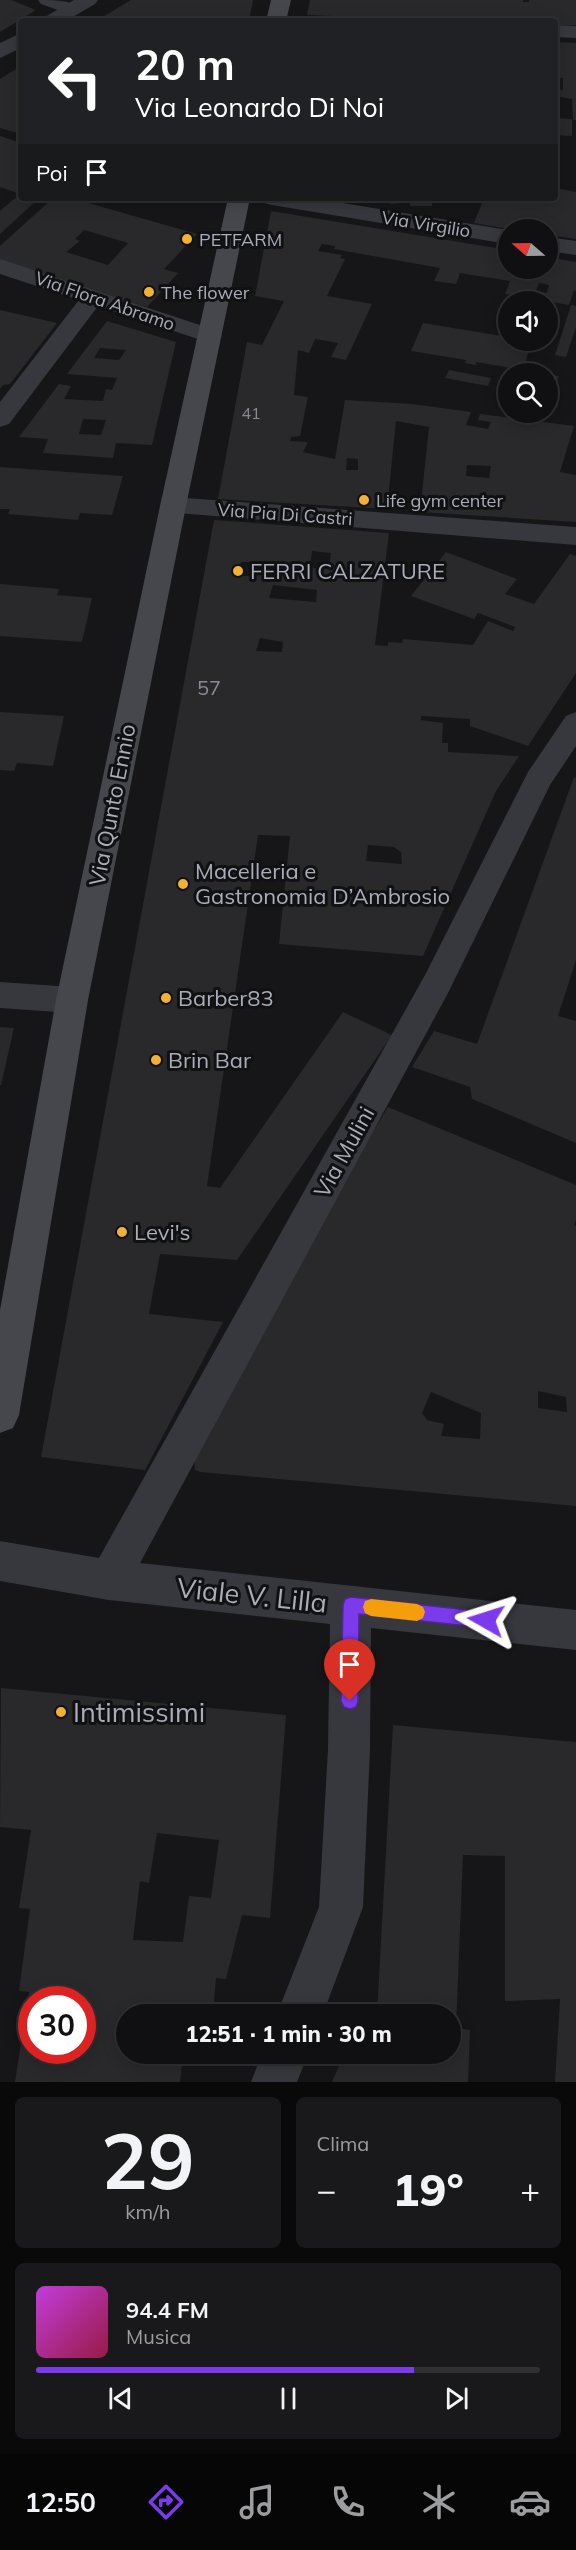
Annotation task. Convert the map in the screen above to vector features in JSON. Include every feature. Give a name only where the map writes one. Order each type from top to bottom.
[{"type":"main road","points":[[278,18],[281,0]]},
{"type":"main road","name":"Via Qunto Ennio","points":[[0,1415],[72,1000],[173,506],[238,201]]},
{"type":"street","points":[[48,0],[80,4]]},
{"type":"street","points":[[57,18],[80,4]]},
{"type":"street","points":[[558,31],[576,32]]},
{"type":"street","points":[[0,52],[18,41]]},
{"type":"street","name":"Via Virgilio","points":[[290,201],[498,235]]},
{"type":"street","points":[[558,245],[576,248]]},
{"type":"street","name":"Via Flora Abramo","points":[[0,266],[210,336]]},
{"type":"street","points":[[0,419],[93,297]]},
{"type":"street","name":"Via Pia Di Castri","points":[[173,506],[576,536]]},
{"type":"street","name":"Via Mulini","points":[[109,1580],[437,984],[538,780],[576,723]]},
{"type":"street","points":[[0,995],[72,1000]]},
{"type":"street","name":"Viale V. Lilla","points":[[0,1561],[109,1580],[576,1630]]},
{"type":"street","points":[[304,2004],[341,1907],[349,1749],[351,1605]]},
{"type":"street","points":[[274,2082],[281,2064]]},
{"type":"building","points":[[0,0],[11,0],[36,10],[23,18],[18,18],[18,21],[0,32]]},
{"type":"building","points":[[131,0],[253,0],[250,18],[101,18]]},
{"type":"building","points":[[310,0],[523,0],[523,2],[529,2],[529,0],[576,0],[576,25],[558,25],[558,18],[384,18],[307,15]]},
{"type":"building","points":[[558,42],[576,43],[576,120],[573,120],[572,99],[558,97],[558,89],[563,90],[563,78],[558,78]]},
{"type":"building","points":[[18,68],[18,133],[0,128],[0,79]]},
{"type":"building","points":[[558,118],[572,119],[572,136],[558,135]]},
{"type":"building","points":[[0,136],[18,142],[18,193],[0,187]]},
{"type":"building","points":[[558,189],[576,192],[576,239],[558,236],[558,219],[498,219],[498,227],[474,223],[483,201],[558,201]]},
{"type":"building","points":[[18,196],[18,201],[36,201],[0,234],[0,211]]},
{"type":"building","points":[[50,201],[82,201],[197,234],[164,269],[178,273],[147,307],[0,262],[0,246]],"holes":[[[84,230],[128,243],[108,265],[66,252],[80,241],[75,239]]]},
{"type":"building","points":[[433,201],[432,206],[410,206],[410,202],[392,204],[386,202]]},
{"type":"building","points":[[271,211],[498,248],[498,279],[558,279],[558,259],[576,262],[576,291],[574,290],[569,305],[558,303],[558,291],[548,291],[549,285],[539,283],[536,291],[506,291],[510,281],[460,273],[456,284],[434,281],[440,268],[334,249],[335,246],[322,244],[318,251],[342,255],[340,258],[345,259],[327,296],[372,304],[346,360],[331,357],[338,343],[315,339],[309,353],[298,350],[294,395],[308,397],[300,436],[291,437],[290,441],[308,442],[303,452],[335,459],[345,400],[412,404],[471,412],[466,425],[488,429],[491,422],[478,420],[480,414],[498,416],[498,423],[550,423],[574,426],[560,472],[576,475],[576,522],[420,512],[429,427],[396,421],[387,509],[218,499],[247,342],[262,345],[284,301],[255,296]],"holes":[[[347,458],[358,459],[358,470],[346,470]],[[467,465],[491,466],[489,478],[466,476]]]},
{"type":"building","points":[[571,305],[576,306],[576,327],[566,357],[555,355]]},
{"type":"building","points":[[0,310],[57,323],[10,384],[3,385],[0,389]]},
{"type":"building","points":[[107,321],[176,342],[152,445],[116,443],[113,458],[43,453],[48,439],[19,437],[59,384],[71,386],[64,399],[103,401],[106,389],[112,390],[117,378],[67,374]],"holes":[[[100,348],[126,350],[119,360],[94,358]],[[83,419],[106,420],[101,435],[79,434]]]},
{"type":"building","points":[[423,323],[498,335],[498,351],[529,351],[525,363],[498,363],[498,366],[476,362],[476,365],[465,363],[466,360],[411,351]]},
{"type":"building","points":[[449,370],[491,378],[488,386],[445,378]]},
{"type":"building","points":[[0,467],[123,476],[112,515],[80,513],[78,520],[8,514],[10,509],[0,509]]},
{"type":"building","points":[[214,520],[389,533],[375,645],[388,646],[388,642],[402,643],[403,639],[473,645],[488,621],[513,631],[515,627],[478,613],[474,619],[411,596],[446,552],[517,579],[505,594],[534,604],[570,554],[576,556],[576,673],[528,746],[470,726],[470,719],[421,716],[421,720],[443,723],[442,743],[448,743],[448,752],[519,756],[496,791],[423,956],[279,944],[290,836],[258,835],[207,1186],[220,1188],[343,1012],[392,1035],[237,1260],[160,1254],[149,1314],[223,1322],[145,1470],[41,1457]],"holes":[[[312,551],[331,553],[329,569],[310,568]],[[241,562],[256,562],[253,576],[238,576]],[[273,585],[317,590],[316,602],[269,598]],[[260,638],[283,642],[282,652],[256,651]],[[368,845],[394,847],[401,852],[402,864],[366,861]]]},
{"type":"building","points":[[0,584],[59,589],[57,595],[92,598],[82,642],[0,636]]},
{"type":"building","points":[[0,712],[64,716],[53,766],[17,763],[14,771],[0,770]]},
{"type":"building","points":[[574,777],[576,778],[576,960],[558,1016],[576,1021],[576,1143],[472,1099],[470,1087],[412,1067],[434,1031],[477,1044]]},
{"type":"building","points":[[0,1027],[14,1028],[1,1085],[0,1085]]},
{"type":"building","points":[[388,1107],[576,1185],[574,1225],[576,1226],[576,1506],[195,1470],[194,1457],[299,1253]],"holes":[[[538,1391],[566,1397],[567,1412],[538,1408]],[[431,1392],[481,1413],[480,1439],[441,1436],[444,1424],[427,1420],[422,1413]]]},
{"type":"building","points":[[1,1688],[286,1715],[270,1918],[242,1915],[226,1979],[216,1978],[214,2004],[116,2004],[116,2064],[182,2064],[180,2082],[15,2082],[18,2063],[96,2064],[96,1986],[20,1986],[30,1909],[19,1908],[31,1830],[0,1827]],"holes":[[[157,1833],[219,1840],[211,1898],[189,1896],[183,1942],[133,1940],[140,1881],[149,1883]]]},
{"type":"building","points":[[393,1725],[576,1742],[576,2082],[555,2082],[560,1999],[505,2001],[505,1856],[463,1855],[457,2004],[378,2004]]},
{"type":"building","points":[[461,2029],[470,2030],[468,2082],[332,2082],[340,2064],[461,2064]]},
{"type":"slow traffic","points":[[371,1607],[417,1612]]},
{"type":"place","name":"PETFARM","points":[[187,239]]},
{"type":"place","name":"The flower","points":[[149,292]]},
{"type":"place","name":"Life gym center","points":[[364,500]]},
{"type":"place","name":"FERRI CALZATURE","points":[[238,571]]},
{"type":"place","name":"Macelleria e Gastronomia D’Ambrosio","points":[[183,884]]},
{"type":"place","name":"Barber83","points":[[166,998]]},
{"type":"place","name":"Brin Bar","points":[[156,1060]]},
{"type":"place","name":"Levi's","points":[[122,1232]]},
{"type":"place","name":"Intimissimi","points":[[61,1712]]},
{"type":"route","points":[[350,1701],[351,1605],[486,1620]]}]
